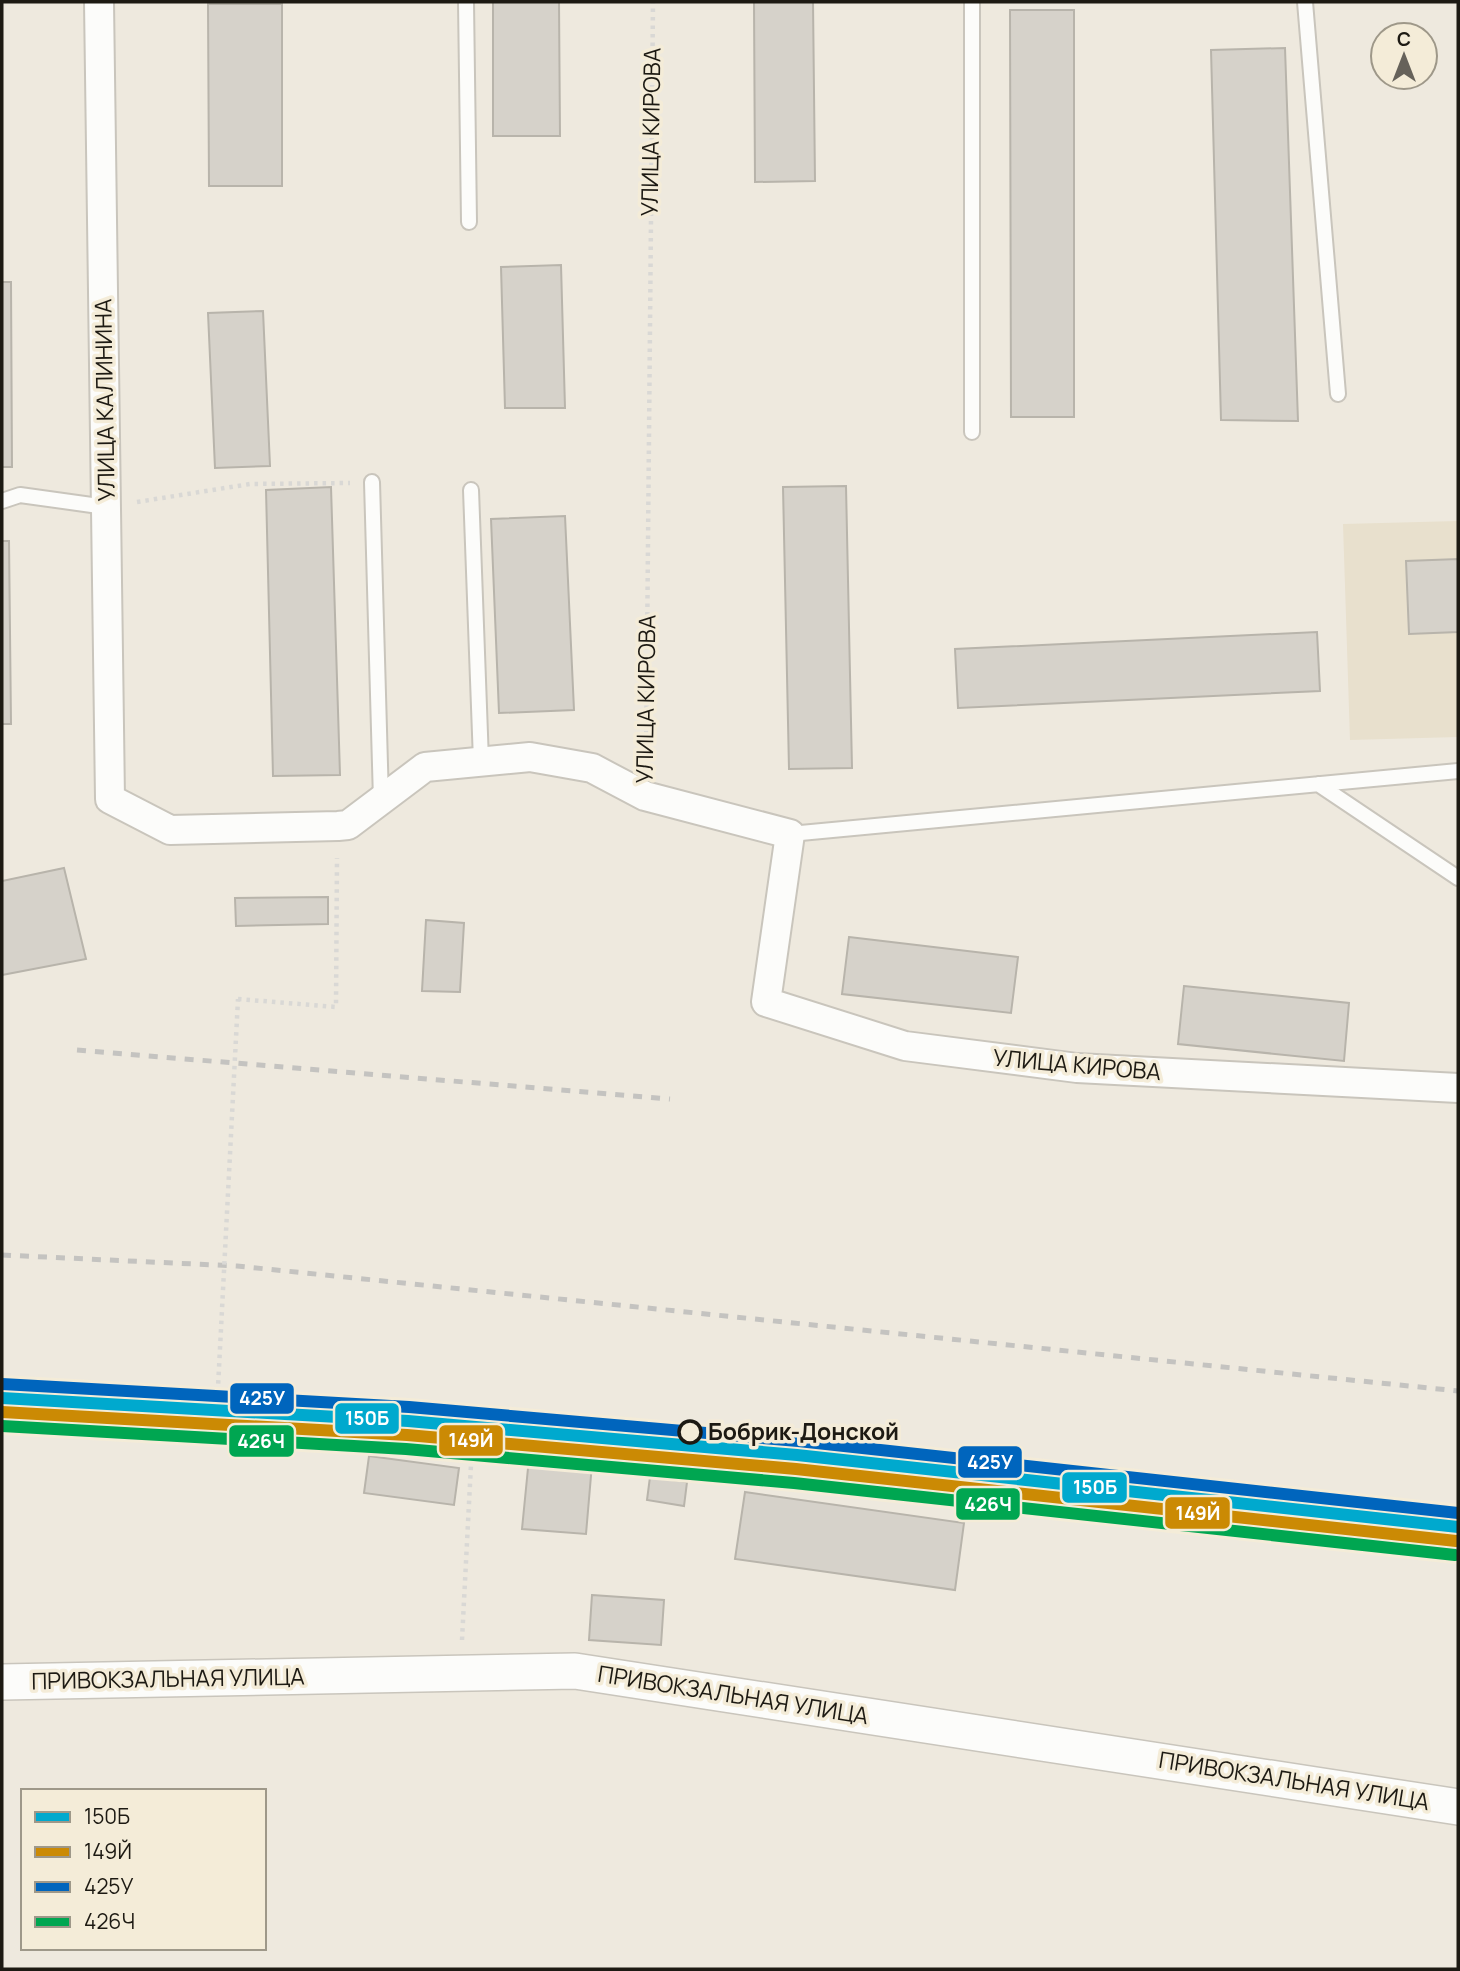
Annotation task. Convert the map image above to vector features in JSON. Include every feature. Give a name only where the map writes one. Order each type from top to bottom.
[{"type":"street","name":"УЛИЦА КАЛИНИНА","points":[[99,2],[110,799],[170,830],[338,826]]},
{"type":"street","points":[[338,826],[348,825],[425,767],[481,761],[530,757],[592,768],[645,796]]},
{"type":"street","name":"УЛИЦА КИРОВА","points":[[645,796],[790,834],[766,1002],[905,1046],[1064,1066],[1458,1088]]},
{"type":"street","name":"ПРИВОКЗАЛЬНАЯ УЛИЦА","points":[[2,1682],[575,1671],[1458,1807]]},
{"type":"lane","points":[[466,2],[469,222]]},
{"type":"lane","points":[[972,2],[972,432]]},
{"type":"lane","points":[[1305,2],[1338,394]]},
{"type":"lane","points":[[372,482],[381,800]]},
{"type":"lane","points":[[471,490],[481,761]]},
{"type":"lane","points":[[2,501],[20,495],[106,507]]},
{"type":"lane","points":[[790,834],[1458,771]]},
{"type":"lane","points":[[1318,784],[1458,878]]},
{"type":"path","name":"УЛИЦА КИРОВА","points":[[645,796],[653,2]]},
{"type":"path","points":[[106,507],[250,484],[372,482]]},
{"type":"path","points":[[300,1430],[216,1426],[238,999],[336,1007],[338,826]]},
{"type":"path","points":[[461,1674],[472,1445]]},
{"type":"shaded area","points":[[1458,521],[1458,737],[1350,740],[1343,524]]},
{"type":"building","points":[[493,2],[559,2],[560,136],[493,136]]},
{"type":"building","points":[[754,2],[813,2],[815,181],[755,182]]},
{"type":"building","points":[[208,4],[282,4],[282,186],[209,186]]},
{"type":"building","points":[[1010,10],[1074,10],[1074,417],[1011,417]]},
{"type":"building","points":[[1285,48],[1298,421],[1221,420],[1211,50]]},
{"type":"building","points":[[561,265],[565,408],[505,408],[501,267]]},
{"type":"building","points":[[2,282],[11,282],[12,467],[2,467]]},
{"type":"building","points":[[263,311],[270,466],[215,468],[208,313]]},
{"type":"building","points":[[846,486],[852,768],[789,769],[783,487]]},
{"type":"building","points":[[331,487],[340,775],[273,776],[266,490]]},
{"type":"building","points":[[565,516],[574,710],[499,713],[491,519]]},
{"type":"building","points":[[2,541],[9,541],[11,724],[2,724]]},
{"type":"building","points":[[1458,559],[1458,632],[1409,634],[1406,561]]},
{"type":"building","points":[[1317,632],[1320,691],[958,708],[955,649]]},
{"type":"building","points":[[64,868],[86,959],[2,975],[2,881]]},
{"type":"building","points":[[328,897],[328,924],[236,926],[235,898]]},
{"type":"building","points":[[426,920],[464,923],[460,992],[422,991]]},
{"type":"building","points":[[849,937],[1018,957],[1011,1013],[842,994]]},
{"type":"building","points":[[1184,986],[1349,1003],[1344,1061],[1178,1044]]},
{"type":"building","points":[[369,1456],[459,1468],[454,1505],[364,1493]]},
{"type":"building","points":[[529,1458],[592,1464],[586,1534],[522,1529]]},
{"type":"building","points":[[650,1477],[687,1482],[684,1506],[647,1500]]},
{"type":"building","name":"Бобрик-Донской","points":[[745,1492],[964,1523],[955,1590],[735,1559]]},
{"type":"building","points":[[592,1595],[664,1600],[661,1645],[589,1640]]},
{"type":"railway","points":[[77,1050],[670,1099]]},
{"type":"railway","points":[[2,1255],[237,1266],[1458,1391]]},
{"type":"transit line","name":"425У","points":[[2,1384],[409,1407],[798,1441],[1458,1513]]},
{"type":"transit line","name":"150Б","points":[[2,1398],[408,1421],[797,1455],[1458,1527]]},
{"type":"transit line","name":"149Й","points":[[2,1412],[407,1435],[796,1469],[1456,1541]]},
{"type":"transit line","name":"426Ч","points":[[2,1426],[406,1449],[794,1483],[1455,1555]]},
{"type":"place","name":"Бобрик-Донской","points":[[690,1432]]}]
